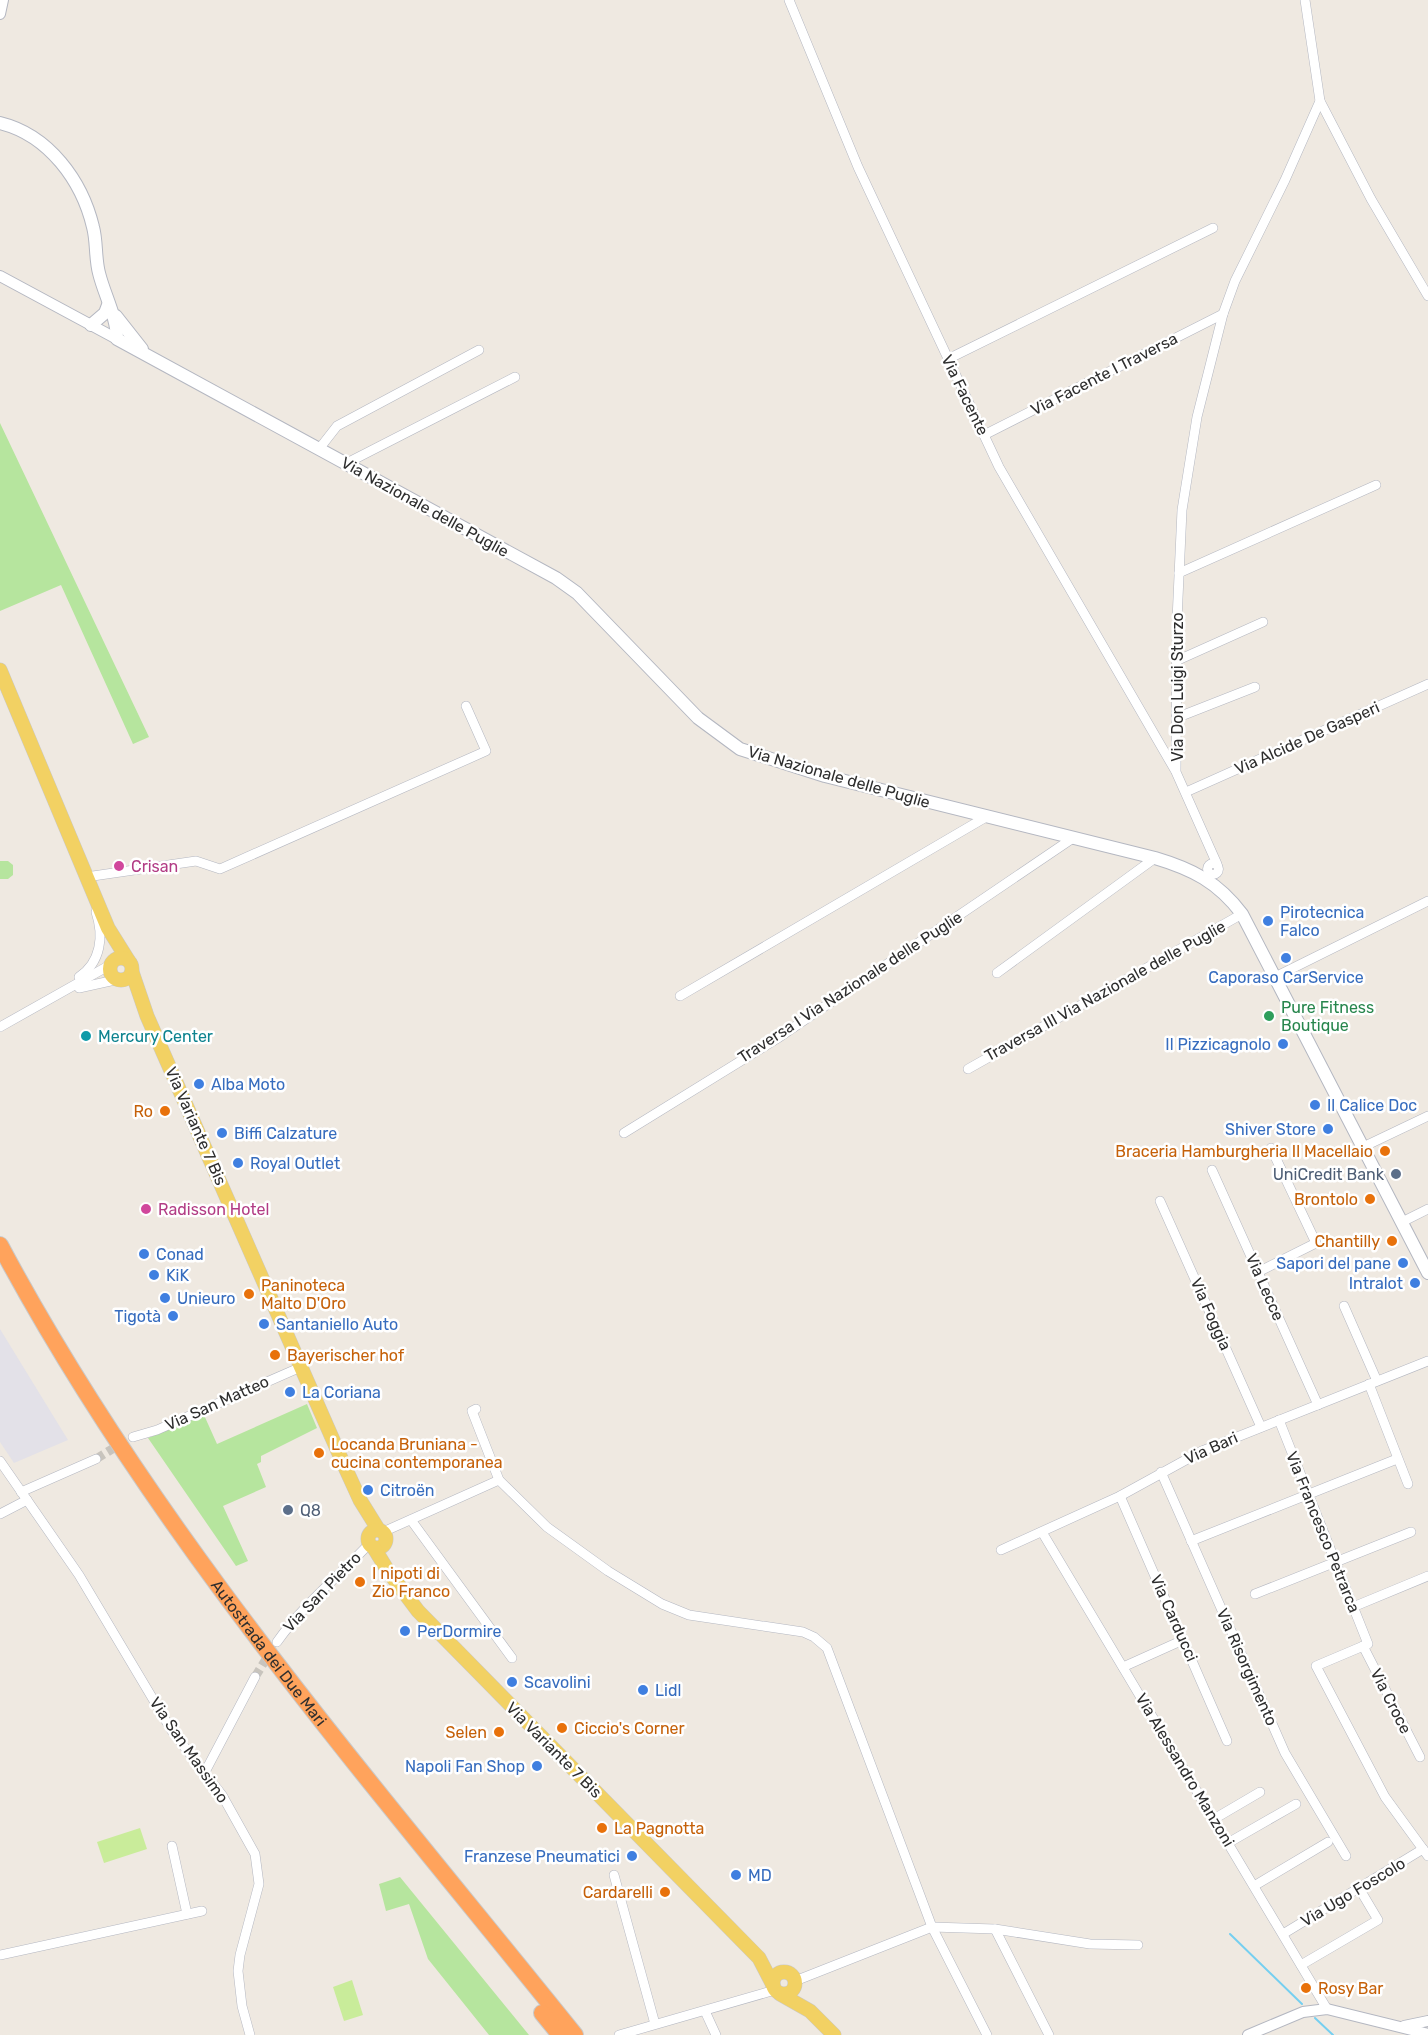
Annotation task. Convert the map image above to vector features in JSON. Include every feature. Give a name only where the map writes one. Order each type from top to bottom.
[{"type":"highway","name":"Autostrada dei Due Mari","points":[[0,1245],[46,1329],[105,1425],[204,1569],[575,2035]]},
{"type":"highway","name":"Autostrada dei Due Mari","points":[[0,1269],[101,1440],[195,1576],[560,2035]]},
{"type":"main road","points":[[0,123],[24,133],[57,157],[80,190],[90,214],[97,267],[115,321],[113,337]]},
{"type":"main road","points":[[91,325],[105,313],[108,305]]},
{"type":"main road","points":[[108,305],[150,357]]},
{"type":"main road","name":"Via Nazionale delle Puglie","points":[[113,337],[556,578],[577,593],[698,718],[740,749],[825,776],[1155,858],[1192,870],[1223,891],[1242,914],[1427,1267]]},
{"type":"main road","name":"Via Variante 7 Bis","points":[[0,670],[108,928],[130,966],[147,1016],[376,1538],[403,1591],[476,1673],[759,1958],[792,1979]]},
{"type":"main road","name":"Via Variante 7 Bis","points":[[108,928],[111,964]]},
{"type":"main road","points":[[121,958],[130,966],[125,980],[117,980],[110,972],[111,964],[121,958]]},
{"type":"main road","name":"Via Variante 7 Bis","points":[[117,980],[147,1016]]},
{"type":"main road","name":"Via Variante 7 Bis","points":[[759,1958],[776,1989]]},
{"type":"main road","points":[[776,1989],[776,1976],[792,1979]]},
{"type":"main road","points":[[776,1989],[791,1992],[792,1979]]},
{"type":"main road","points":[[792,1979],[810,2012]]},
{"type":"main road","points":[[776,1989],[810,2012],[834,2035]]},
{"type":"street","points":[[0,14],[3,0]]},
{"type":"street","name":"Via Facente","points":[[789,0],[858,167],[999,467],[1176,772]]},
{"type":"street","points":[[1305,0],[1320,102],[1371,200],[1428,296]]},
{"type":"street","name":"Via Don Luigi Sturzo","points":[[1223,891],[1186,792],[1176,772],[1176,661],[1182,510],[1197,417],[1223,314],[1234,281],[1285,180],[1320,102]]},
{"type":"street","points":[[948,359],[1214,228]]},
{"type":"street","name":"Via Nazionale delle Puglie","points":[[2,278],[113,337]]},
{"type":"street","name":"Via Facente I Traversa","points":[[984,435],[1223,314]]},
{"type":"street","points":[[319,449],[337,426],[479,350]]},
{"type":"street","points":[[345,464],[515,377]]},
{"type":"street","points":[[1179,573],[1376,485]]},
{"type":"street","points":[[1176,661],[1263,622]]},
{"type":"street","name":"Via Alcide De Gasperi","points":[[1186,792],[1428,684]]},
{"type":"street","points":[[1176,718],[1255,687]]},
{"type":"street","points":[[86,877],[196,861],[220,869],[486,751],[466,706]]},
{"type":"street","points":[[680,996],[986,817]]},
{"type":"street","name":"Traversa I Via Nazionale delle Puglie","points":[[624,1133],[778,1038],[1073,838]]},
{"type":"street","points":[[997,973],[1155,858]]},
{"type":"street","points":[[1192,870],[1214,867]]},
{"type":"street","points":[[54,998],[87,972],[98,954],[100,931],[93,892]]},
{"type":"street","points":[[1275,977],[1428,901]]},
{"type":"street","name":"Traversa III Via Nazionale delle Puglie","points":[[968,1069],[1242,914]]},
{"type":"street","points":[[0,1027],[111,964]]},
{"type":"street","points":[[54,998],[101,981],[117,980]]},
{"type":"street","points":[[0,1020],[13,1020]]},
{"type":"street","points":[[1363,1147],[1428,1116]]},
{"type":"street","points":[[1258,1272],[1316,1243],[1271,1148]]},
{"type":"street","name":"Via Lecce","points":[[1212,1170],[1318,1404]]},
{"type":"street","name":"Via Foggia","points":[[1160,1201],[1261,1427]]},
{"type":"street","points":[[1402,1222],[1428,1209]]},
{"type":"street","points":[[1344,1306],[1373,1383],[1397,1459],[1408,1484]]},
{"type":"street","name":"Via Bari","points":[[1001,1551],[1120,1496],[1202,1450],[1428,1361]]},
{"type":"street","name":"Via San Matteo","points":[[133,1437],[157,1430],[301,1367]]},
{"type":"street","points":[[476,1409],[472,1411],[498,1480],[547,1527],[608,1570],[662,1604],[689,1616],[804,1632],[827,1648],[932,1927],[987,2035]]},
{"type":"street","name":"Via Francesco Petrarca","points":[[1279,1420],[1353,1607],[1365,1645]]},
{"type":"street","points":[[0,1514],[24,1496],[96,1459]]},
{"type":"street","points":[[1191,1541],[1397,1459]]},
{"type":"street","name":"Via San Massimo","points":[[0,1461],[79,1575],[172,1731],[222,1795],[249,1844],[258,1868],[259,1884],[240,1955],[238,1971],[240,1997],[250,2035]]},
{"type":"street","name":"Via Risorgimento","points":[[1161,1472],[1285,1753],[1346,1856]]},
{"type":"street","points":[[376,1538],[498,1480]]},
{"type":"street","name":"Via Carducci","points":[[1120,1496],[1227,1741]]},
{"type":"street","points":[[411,1520],[512,1658]]},
{"type":"street","name":"Via Alessandro Manzoni","points":[[1042,1532],[1327,2009]]},
{"type":"street","points":[[1255,1594],[1411,1532]]},
{"type":"street","name":"Via San Pietro","points":[[276,1642],[308,1602],[343,1572],[376,1538]]},
{"type":"street","points":[[1353,1607],[1428,1576]]},
{"type":"street","points":[[1123,1667],[1183,1640]]},
{"type":"street","points":[[1365,1645],[1316,1666],[1385,1797],[1425,1853]]},
{"type":"street","name":"Via Croce","points":[[1365,1645],[1420,1757]]},
{"type":"street","points":[[205,1772],[255,1677]]},
{"type":"street","points":[[1214,1819],[1260,1792]]},
{"type":"street","points":[[1228,1843],[1296,1804]]},
{"type":"street","points":[[1254,1886],[1328,1842]]},
{"type":"street","points":[[172,1846],[187,1914]]},
{"type":"street","name":"Via Ugo Foscolo","points":[[1283,1934],[1359,1888],[1425,1853]]},
{"type":"street","points":[[614,1875],[656,2024]]},
{"type":"street","points":[[1301,1965],[1378,1920],[1359,1888]]},
{"type":"street","points":[[0,1955],[202,1911]]},
{"type":"street","points":[[792,1979],[932,1927],[995,1929],[1090,1944],[1138,1945]]},
{"type":"street","points":[[995,1929],[1049,2035]]},
{"type":"street","points":[[619,2035],[776,1989]]},
{"type":"street","points":[[1248,2035],[1303,2012],[1327,2009],[1428,2034]]},
{"type":"street","points":[[705,2011],[716,2035]]},
{"type":"street","points":[[1400,2027],[1428,2021]]},
{"type":"shaded area","points":[[0,1329],[68,1440],[14,1463],[0,1442]]},
{"type":"green space","points":[[0,423],[149,737],[133,744],[61,585],[0,611]]},
{"type":"green space","points":[[0,861],[8,861],[13,865],[13,875],[8,879],[0,879]]},
{"type":"green space","points":[[307,1404],[317,1428],[261,1456],[261,1462],[257,1464],[266,1487],[223,1506],[248,1561],[236,1566],[148,1438],[204,1415],[217,1444]]},
{"type":"green space","points":[[140,1828],[147,1849],[104,1863],[97,1842]]},
{"type":"green space","points":[[400,1877],[529,2035],[489,2035],[428,1959],[409,1904],[386,1911],[379,1884]]},
{"type":"green space","points":[[352,1980],[363,2015],[344,2021],[333,1987]]},
{"type":"waterway","points":[[1230,1934],[1302,2004]]},
{"type":"waterway","points":[[1315,2018],[1333,2035]]},
{"type":"tunnel","points":[[96,1459],[122,1443]]},
{"type":"tunnel","points":[[255,1677],[271,1651]]},
{"type":"place","name":"Crisan","points":[[119,866]]},
{"type":"place","name":"Pirotecnica Falco","points":[[1268,921]]},
{"type":"place","name":"Caporaso CarService","points":[[1286,958]]},
{"type":"place","name":"Pure Fitness Boutique","points":[[1269,1016]]},
{"type":"place","name":"Mercury Center","points":[[86,1036]]},
{"type":"place","name":"Il Pizzicagnolo","points":[[1283,1044]]},
{"type":"place","name":"Alba Moto","points":[[199,1084]]},
{"type":"place","name":"Il Calice Doc","points":[[1315,1105]]},
{"type":"place","name":"Ro","points":[[165,1111]]},
{"type":"place","name":"Shiver Store","points":[[1328,1129]]},
{"type":"place","name":"Biffi Calzature","points":[[222,1133]]},
{"type":"place","name":"Braceria Hamburgheria Il Macellaio","points":[[1385,1151]]},
{"type":"place","name":"Royal Outlet","points":[[238,1163]]},
{"type":"place","name":"UniCredit Bank","points":[[1396,1174]]},
{"type":"place","name":"Brontolo","points":[[1370,1199]]},
{"type":"place","name":"Radisson Hotel","points":[[146,1209]]},
{"type":"place","name":"Chantilly","points":[[1392,1241]]},
{"type":"place","name":"Conad","points":[[144,1254]]},
{"type":"place","name":"Sapori del pane","points":[[1403,1263]]},
{"type":"place","name":"KiK","points":[[154,1275]]},
{"type":"place","name":"Intralot","points":[[1415,1283]]},
{"type":"place","name":"Paninoteca Malto D'Oro","points":[[249,1294]]},
{"type":"place","name":"Unieuro","points":[[165,1298]]},
{"type":"place","name":"Tigotà","points":[[173,1316]]},
{"type":"place","name":"Santaniello Auto","points":[[264,1324]]},
{"type":"place","name":"Bayerischer hof","points":[[275,1355]]},
{"type":"place","name":"La Coriana","points":[[290,1392]]},
{"type":"place","name":"Locanda Bruniana - cucina contemporanea","points":[[319,1453]]},
{"type":"place","name":"Citroën","points":[[368,1490]]},
{"type":"place","name":"Q8","points":[[288,1510]]},
{"type":"place","name":"I nipoti di Zio Franco","points":[[360,1582]]},
{"type":"place","name":"PerDormire","points":[[405,1631]]},
{"type":"place","name":"Scavolini","points":[[512,1682]]},
{"type":"place","name":"Lidl","points":[[643,1690]]},
{"type":"place","name":"Ciccio's Corner","points":[[562,1728]]},
{"type":"place","name":"Selen","points":[[499,1732]]},
{"type":"place","name":"Napoli Fan Shop","points":[[537,1766]]},
{"type":"place","name":"La Pagnotta","points":[[602,1828]]},
{"type":"place","name":"Franzese Pneumatici","points":[[632,1856]]},
{"type":"place","name":"MD","points":[[736,1875]]},
{"type":"place","name":"Cardarelli","points":[[665,1892]]},
{"type":"place","name":"Rosy Bar","points":[[1306,1988]]}]
